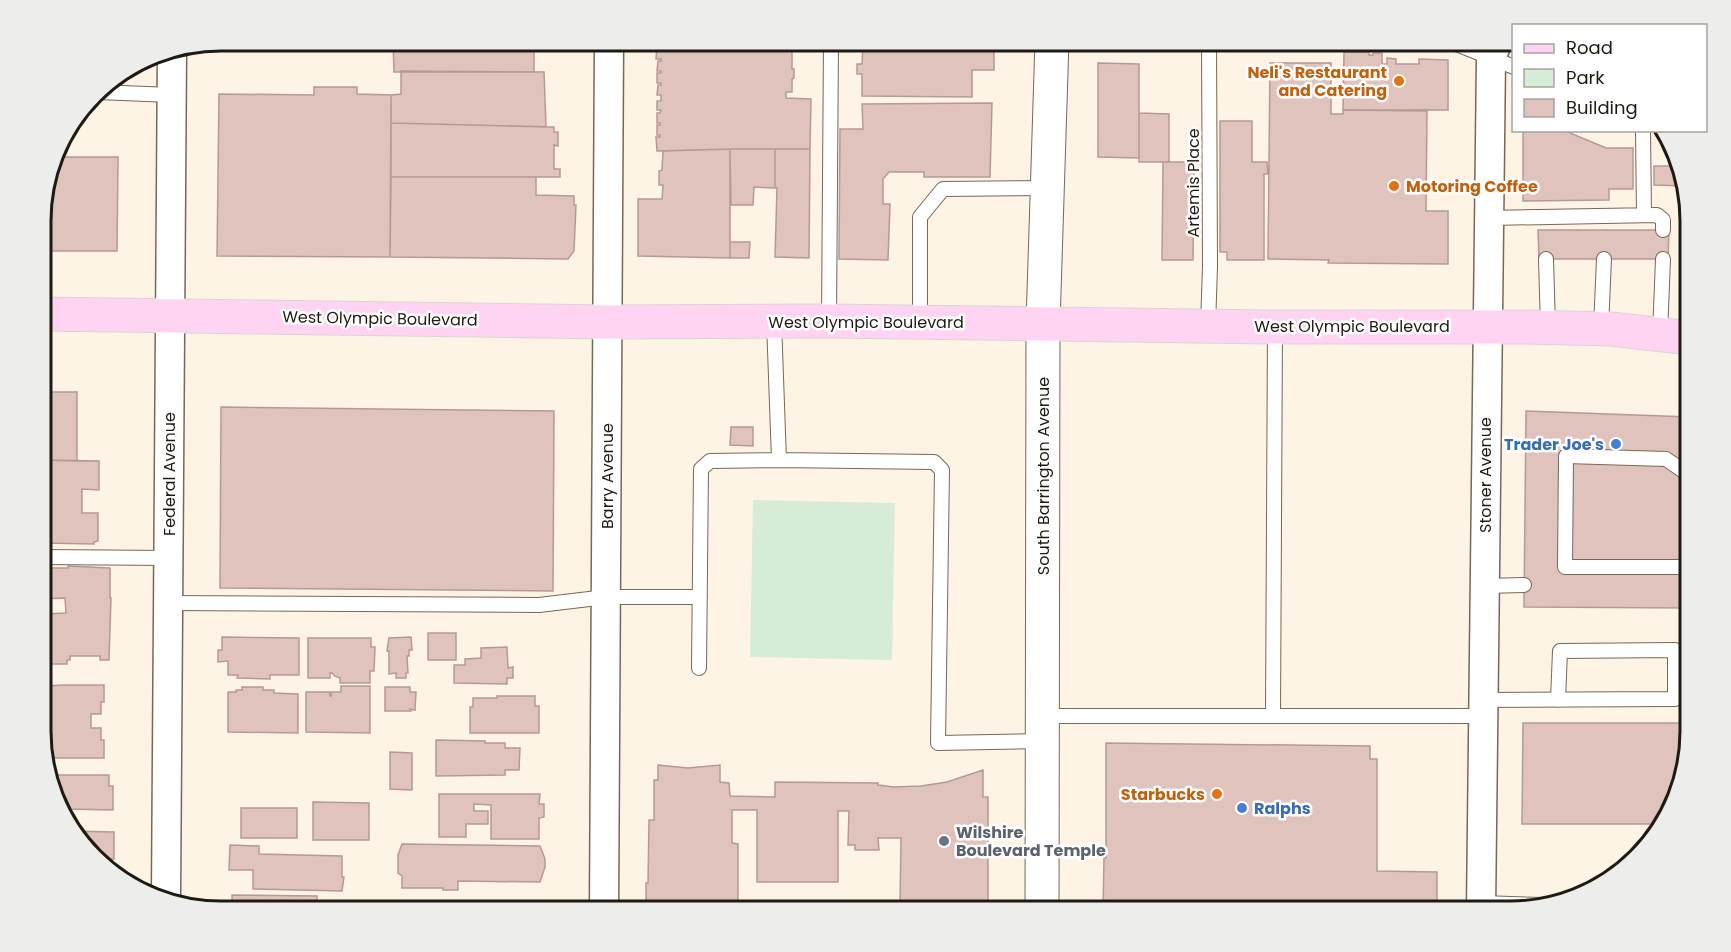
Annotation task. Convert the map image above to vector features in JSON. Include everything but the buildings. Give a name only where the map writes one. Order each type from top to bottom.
[{"type":"main road","name":"West Olympic Boulevard","points":[[51,314],[608,322],[830,321],[1275,327],[1487,326],[1601,329],[1675,336]]},
{"type":"street","name":"Barry Avenue","points":[[604,901],[609,51]]},
{"type":"street","name":"South Barrington Avenue","points":[[1042,901],[1043,324],[1052,51]]},
{"type":"street","name":"Stoner Avenue","points":[[1481,901],[1489,218],[1501,55]]},
{"type":"street","name":"Federal Avenue","points":[[166,892],[172,58]]},
{"type":"lane","points":[[830,321],[831,51]]},
{"type":"lane","name":"Artemis Place","points":[[1208,326],[1209,51]]},
{"type":"lane","points":[[111,93],[172,95]]},
{"type":"lane","points":[[1643,132],[1644,215]]},
{"type":"lane","points":[[920,322],[920,217],[943,189],[1047,188]]},
{"type":"lane","points":[[1489,218],[1545,223],[1604,223],[1644,215],[1657,215],[1663,220],[1663,230]]},
{"type":"lane","points":[[1546,259],[1548,327]]},
{"type":"lane","points":[[1601,329],[1604,259]]},
{"type":"lane","points":[[1663,259],[1675,336]]},
{"type":"lane","points":[[774,322],[779,460]]},
{"type":"lane","points":[[1273,716],[1275,327]]},
{"type":"lane","points":[[1680,469],[1666,459],[1566,456],[1565,567],[1680,567]]},
{"type":"lane","points":[[699,668],[701,469],[710,461],[934,462],[942,470],[938,743],[1042,728],[1483,708],[1558,700],[1674,699],[1675,650],[1560,651],[1558,700]]},
{"type":"lane","points":[[51,557],[168,558]]},
{"type":"lane","points":[[1484,586],[1524,585]]},
{"type":"lane","points":[[168,603],[539,605],[606,597],[700,597]]},
{"type":"green space","points":[[753,500],[895,503],[892,660],[750,657]]},
{"type":"place","name":"Neli's Restaurant and Catering","points":[[1399,81]]},
{"type":"place","name":"Motoring Coffee","points":[[1394,186]]},
{"type":"place","name":"Trader Joe's","points":[[1616,444]]},
{"type":"place","name":"Starbucks","points":[[1217,794]]},
{"type":"place","name":"Ralphs","points":[[1242,808]]},
{"type":"place","name":"Wilshire Boulevard Temple","points":[[944,841]]}]
